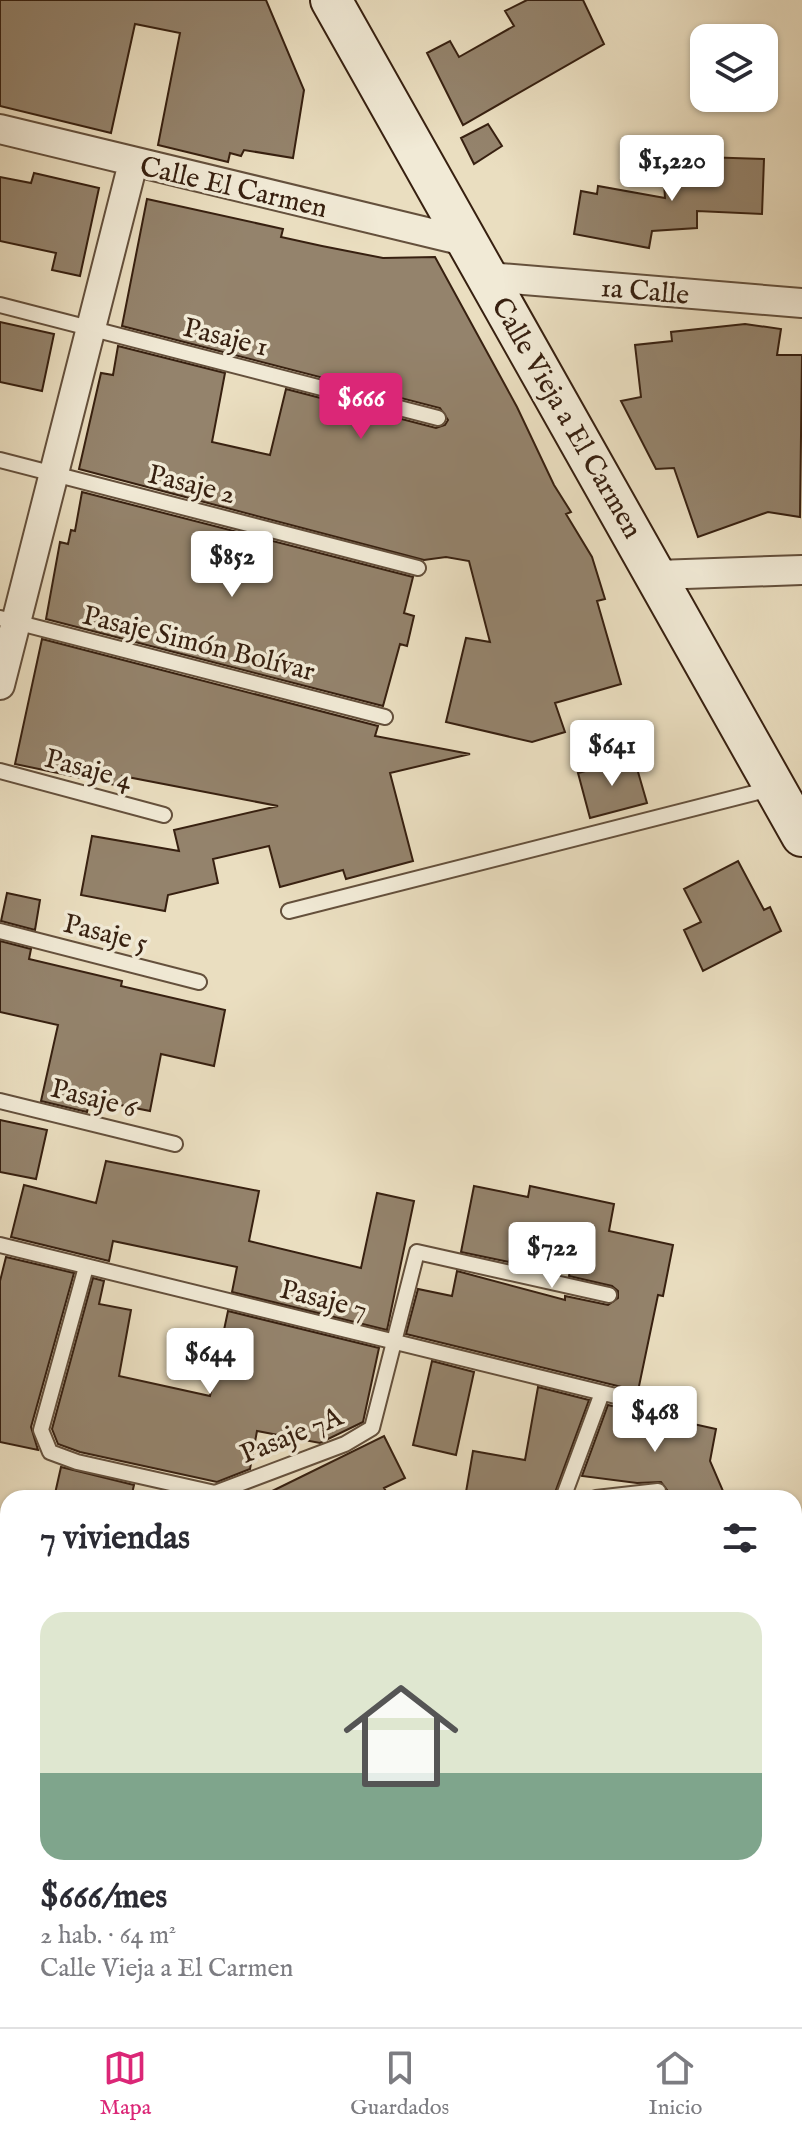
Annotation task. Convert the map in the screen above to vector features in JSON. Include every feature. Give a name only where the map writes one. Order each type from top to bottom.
[{"type":"street","name":"Calle Vieja a El Carmen","points":[[331,0],[802,836]]},
{"type":"street","name":"Calle El Carmen","points":[[0,129],[468,242]]},
{"type":"street","points":[[0,685],[8,620],[54,474],[133,163]]},
{"type":"street","name":"1a Calle","points":[[488,277],[802,303]]},
{"type":"street","points":[[657,575],[802,570]]},
{"type":"lane","name":"Pasaje 1","points":[[0,305],[438,418]]},
{"type":"lane","name":"Pasaje 2","points":[[0,460],[418,568]]},
{"type":"lane","name":"Pasaje Simón Bolívar","points":[[8,620],[385,717]]},
{"type":"lane","name":"Pasaje 4","points":[[0,771],[164,815]]},
{"type":"lane","points":[[289,911],[774,788]]},
{"type":"lane","name":"Pasaje 5","points":[[0,931],[199,982]]},
{"type":"lane","name":"Pasaje 6","points":[[0,1101],[175,1144]]},
{"type":"lane","name":"Pasaje 7","points":[[0,1245],[636,1401]]},
{"type":"lane","name":"Pasaje 7A","points":[[223,1490],[345,1444],[372,1428],[417,1252],[609,1295]]},
{"type":"lane","name":"Pasaje 7A","points":[[86,1267],[41,1430],[50,1452],[77,1462],[202,1490]]},
{"type":"lane","points":[[566,1490],[602,1393]]},
{"type":"building","points":[[0,0],[266,0],[304,90],[293,158],[244,150],[241,156],[230,153],[228,162],[158,145],[180,33],[135,24],[111,133],[0,106]]},
{"type":"building","points":[[527,0],[583,0],[604,44],[463,125],[427,53],[450,41],[459,57],[514,26],[505,11]]},
{"type":"building","points":[[488,124],[502,146],[474,164],[461,138]]},
{"type":"building","points":[[702,157],[764,159],[762,214],[697,211],[697,228],[652,231],[649,248],[574,234],[581,191],[597,194],[598,186],[665,198],[664,183],[701,181]]},
{"type":"building","points":[[34,173],[99,188],[80,276],[52,270],[56,253],[0,241],[0,177],[31,183]]},
{"type":"building","points":[[147,199],[283,229],[281,237],[322,246],[383,258],[435,257],[517,407],[554,485],[571,512],[566,514],[592,557],[605,599],[597,601],[621,684],[555,703],[565,732],[532,742],[446,722],[466,638],[490,642],[469,561],[446,557],[424,560],[79,469],[101,373],[113,375],[118,346],[225,373],[212,442],[270,455],[286,389],[436,428],[445,425],[448,420],[440,408],[122,326]]},
{"type":"building","points":[[0,322],[54,334],[42,391],[0,382]]},
{"type":"building","points":[[745,324],[781,329],[777,355],[802,355],[800,517],[768,512],[698,537],[674,468],[656,469],[621,401],[641,397],[635,345],[672,341],[671,332]]},
{"type":"building","points":[[82,492],[413,577],[404,613],[414,616],[407,646],[400,644],[383,706],[46,619],[60,542],[68,544],[71,530],[75,531]]},
{"type":"building","points":[[42,639],[378,726],[375,736],[470,754],[390,773],[413,861],[346,879],[343,870],[280,887],[269,846],[213,859],[218,883],[168,895],[165,911],[81,895],[92,836],[179,851],[174,830],[278,806],[122,776],[120,786],[15,764]]},
{"type":"building","points":[[634,758],[647,803],[590,818],[578,773]]},
{"type":"building","points":[[738,861],[764,910],[770,907],[781,931],[703,971],[684,930],[701,922],[684,889]]},
{"type":"building","points":[[7,893],[40,900],[35,930],[1,921]]},
{"type":"building","points":[[0,941],[31,949],[29,959],[122,981],[121,986],[225,1010],[214,1066],[161,1054],[150,1111],[90,1099],[87,1112],[41,1101],[58,1025],[0,1012]]},
{"type":"building","points":[[0,1120],[47,1130],[36,1179],[0,1172]]},
{"type":"building","points":[[106,1161],[259,1191],[249,1241],[361,1268],[377,1193],[414,1201],[387,1330],[232,1292],[237,1267],[113,1241],[109,1261],[11,1237],[24,1185],[96,1203]]},
{"type":"building","points":[[474,1186],[528,1197],[530,1186],[614,1204],[609,1231],[673,1245],[663,1296],[658,1295],[638,1391],[406,1334],[418,1289],[452,1296],[457,1271],[565,1300],[565,1296],[608,1305],[618,1298],[618,1291],[612,1286],[569,1276],[574,1248],[514,1236],[509,1262],[461,1252]]},
{"type":"building","points":[[6,1257],[74,1273],[31,1427],[38,1450],[0,1442],[0,1281]]},
{"type":"building","points":[[93,1278],[104,1281],[99,1304],[131,1310],[119,1376],[210,1396],[228,1311],[379,1348],[363,1422],[320,1443],[257,1431],[250,1469],[217,1482],[80,1452],[58,1444],[52,1429]]},
{"type":"building","points":[[432,1361],[474,1372],[456,1455],[413,1445]]},
{"type":"building","points":[[538,1387],[589,1400],[556,1490],[466,1490],[473,1451],[525,1460]]},
{"type":"building","points":[[608,1405],[716,1429],[710,1461],[723,1490],[667,1490],[661,1482],[637,1483],[582,1476]]},
{"type":"building","points":[[384,1436],[405,1478],[385,1490],[274,1490]]},
{"type":"building","points":[[61,1467],[134,1485],[133,1490],[56,1490]]}]
